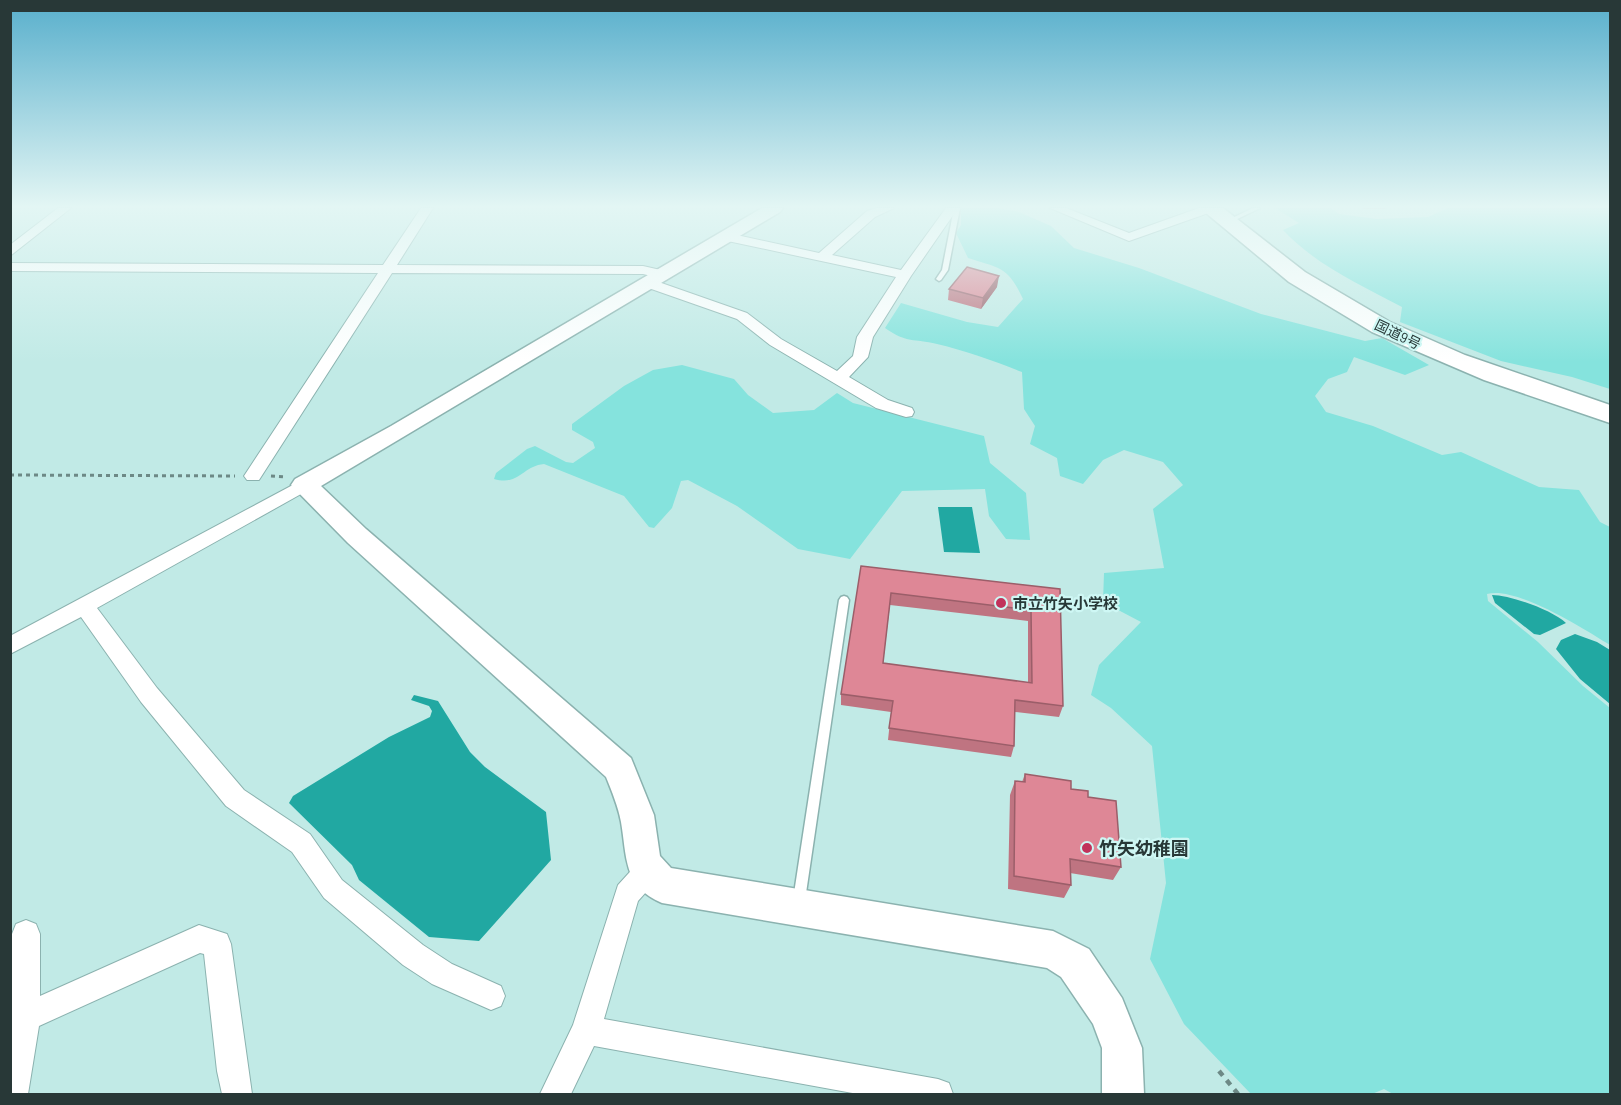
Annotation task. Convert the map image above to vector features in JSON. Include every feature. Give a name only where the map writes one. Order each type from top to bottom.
[{"type":"highway","name":"国道9号","points":[[1276,260],[1308,285],[1380,327],[1504,380],[1611,414]]},
{"type":"street","points":[[253,476],[393,260]]},
{"type":"street","points":[[10,646],[389,437],[683,260]]},
{"type":"street","points":[[839,260],[904,274]]},
{"type":"street","points":[[839,378],[860,357],[865,337],[914,260]]},
{"type":"street","points":[[10,267],[643,270],[652,278],[742,316],[767,335],[882,404],[906,412]]},
{"type":"street","points":[[304,485],[357,536],[619,768],[632,798],[638,825],[639,847],[647,872],[662,885],[1053,950],[1075,963],[1108,1012],[1122,1048],[1123,1095]]},
{"type":"street","points":[[84,605],[149,695],[235,798],[301,843],[333,889],[413,954],[442,974],[491,996]]},
{"type":"street","points":[[555,1095],[586,1030],[627,894],[647,872]]},
{"type":"street","points":[[26,1017],[199,939],[217,944],[232,1071],[237,1095]]},
{"type":"street","points":[[13,1095],[26,1017],[21,949]]},
{"type":"street","points":[[586,1030],[938,1095]]},
{"type":"lane","points":[[939,279],[945,270],[947,260]]},
{"type":"lane","points":[[798,908],[844,600]]},
{"type":"path","points":[[10,475],[283,476],[304,485]]},
{"type":"path","points":[[1219,1071],[1238,1095]]},
{"type":"shaded area","points":[[973,260],[1112,260],[1261,314],[1365,341],[1382,338],[1429,365],[1405,375],[1354,357],[1347,372],[1328,379],[1315,396],[1326,412],[1373,426],[1442,455],[1461,452],[1539,487],[1579,490],[1600,522],[1610,527],[1610,645],[1532,602],[1500,593],[1487,594],[1488,601],[1538,642],[1583,686],[1610,708],[1610,1094],[1393,1094],[1384,1089],[1372,1094],[1251,1094],[1184,1024],[1150,959],[1166,883],[1152,746],[1111,708],[1091,695],[1099,665],[1141,622],[1103,602],[1104,573],[1164,568],[1153,509],[1183,485],[1163,462],[1124,450],[1103,460],[1083,484],[1060,476],[1057,458],[1030,444],[1035,426],[1024,409],[1022,372],[959,350],[929,342],[905,339],[885,328],[901,303],[967,322],[998,327],[1023,299],[1007,274]]},
{"type":"shaded area","points":[[1318,260],[1610,260],[1610,389],[1572,377],[1501,361],[1400,322],[1402,307]]},
{"type":"shaded area","points":[[682,365],[734,379],[748,395],[773,413],[814,410],[837,393],[853,403],[984,436],[990,463],[1026,493],[1030,540],[1006,539],[989,516],[985,489],[902,491],[850,559],[798,549],[737,506],[688,480],[681,481],[672,508],[654,528],[649,527],[624,496],[544,464],[531,468],[510,480],[494,479],[496,473],[527,449],[535,446],[566,462],[573,463],[595,448],[593,442],[572,430],[572,424],[624,386],[653,370]]},
{"type":"shaded area","points":[[938,507],[972,507],[980,553],[944,552]]},
{"type":"shaded area","points":[[1492,595],[1530,604],[1551,613],[1566,623],[1540,635],[1534,634],[1495,603]]},
{"type":"shaded area","points":[[1575,634],[1597,642],[1610,650],[1610,704],[1580,679],[1556,649],[1561,640]]},
{"type":"shaded area","points":[[414,695],[438,701],[470,752],[485,767],[546,812],[551,860],[479,941],[429,937],[359,880],[352,865],[289,803],[293,796],[389,737],[430,717],[432,711],[429,706],[411,700]]},
{"type":"building","points":[[967,267],[999,276],[983,298],[949,289]]},
{"type":"building","points":[[861,566],[1060,589],[1063,706],[1015,700],[1014,746],[889,728],[893,701],[841,694]],"holes":[[[891,593],[1031,610],[1032,683],[883,663]]]},
{"type":"building","points":[[1025,774],[1071,781],[1071,789],[1088,791],[1088,797],[1116,801],[1121,867],[1070,859],[1071,885],[1014,876],[1015,781],[1025,782]]},
{"type":"place","name":"市立竹矢小学校","points":[[1001,603]]},
{"type":"place","name":"竹矢幼稚園","points":[[1087,848]]}]
